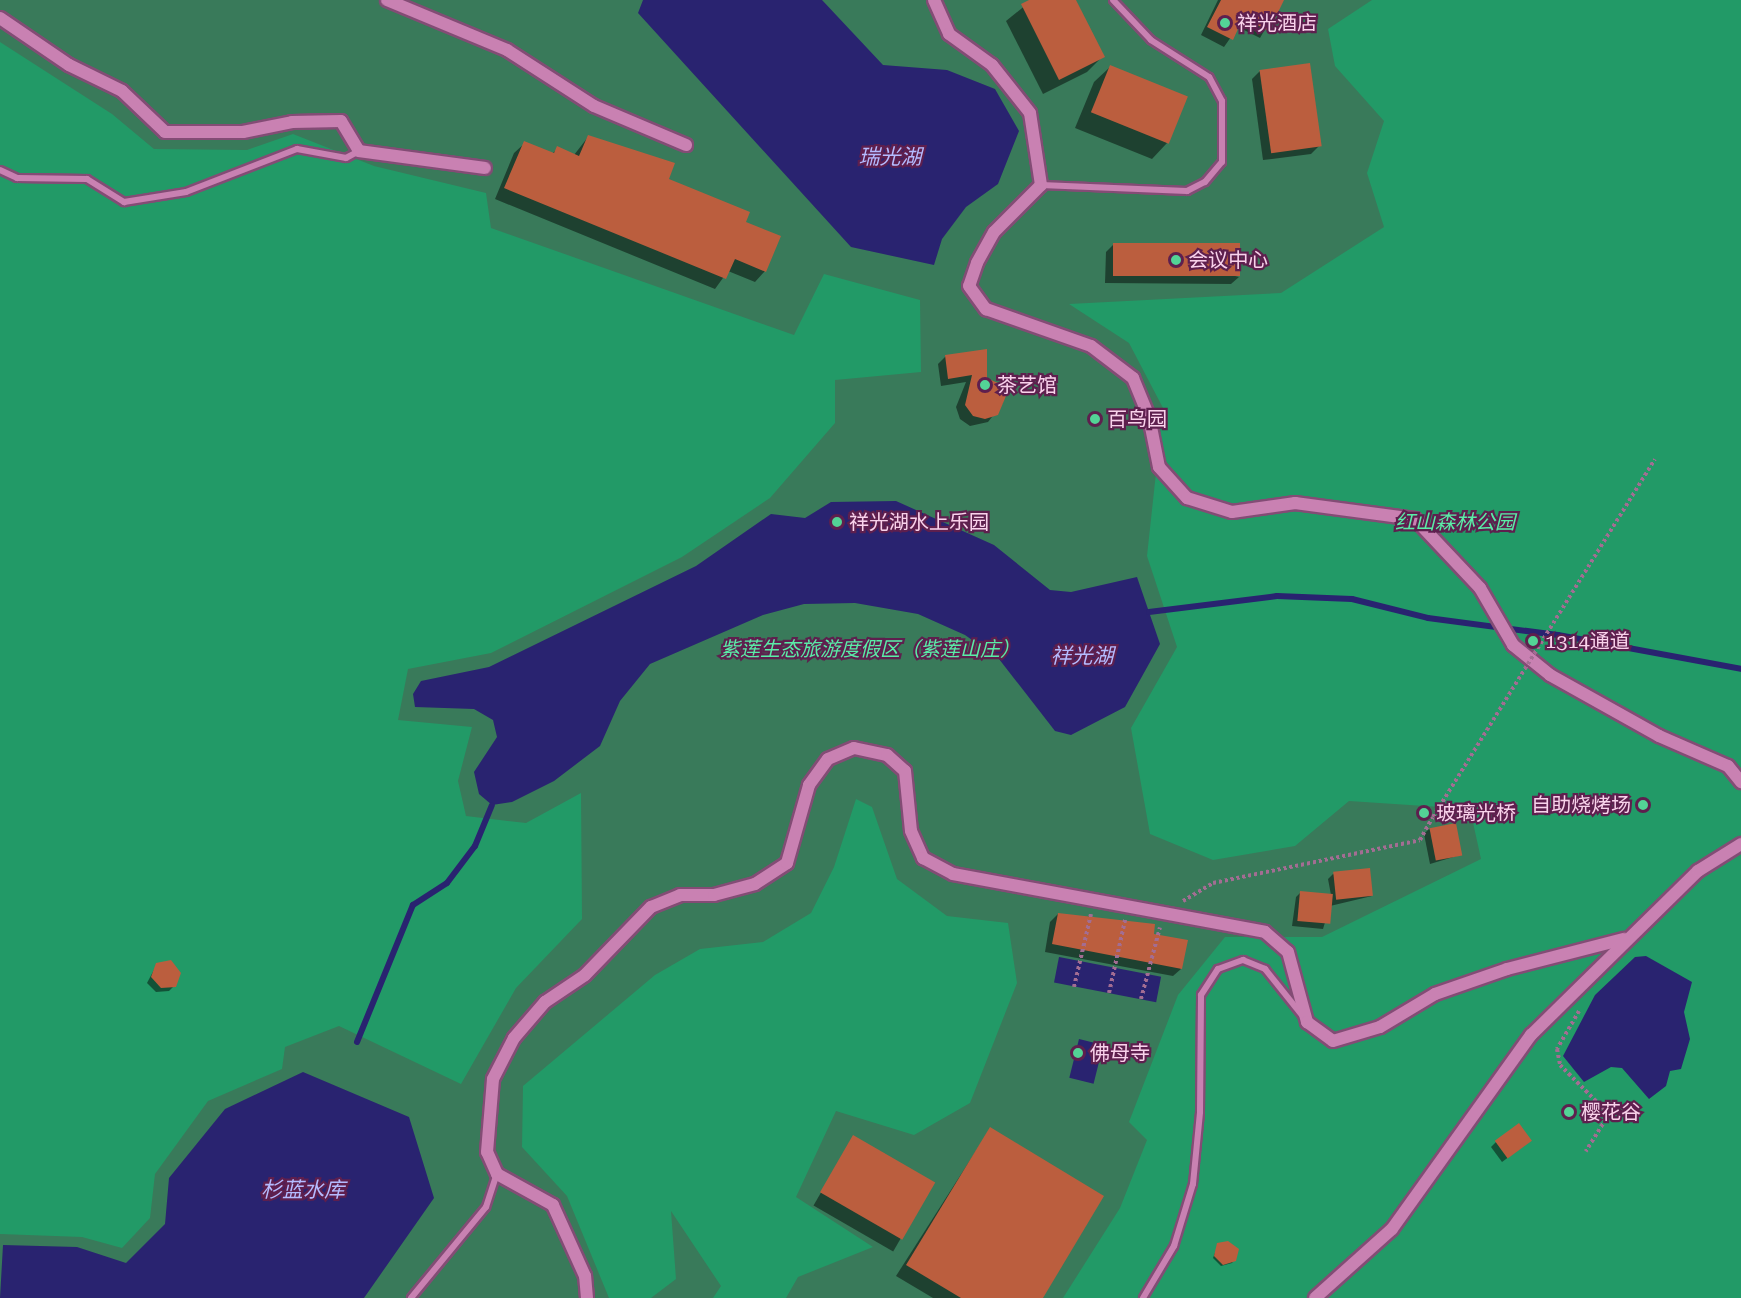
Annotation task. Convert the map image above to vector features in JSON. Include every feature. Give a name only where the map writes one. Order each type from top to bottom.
[{"type":"street","points":[[387,0],[507,50],[594,106],[686,145]]},
{"type":"street","points":[[1113,0],[1151,39],[1209,77],[1222,101],[1222,162],[1205,182],[1187,191],[1041,185],[994,232],[969,286],[986,309],[1091,346],[1133,378],[1149,417],[1159,467],[1187,498],[1232,512],[1295,503],[1415,519],[1480,588],[1513,645],[1550,675],[1659,736],[1728,766],[1741,782]]},
{"type":"street","points":[[939,3],[949,34],[992,65],[1030,113],[1041,185]]},
{"type":"street","points":[[0,18],[69,65],[122,91],[165,132],[243,132],[292,122],[341,122],[359,151]]},
{"type":"street","points":[[0,170],[17,178],[87,179],[123,202],[186,192],[297,149],[346,158],[359,151],[485,168]]},
{"type":"street","points":[[587,1298],[585,1276],[553,1205],[497,1174],[488,1152],[487,1116],[493,1079],[514,1038],[545,1002],[585,975],[651,907],[680,895],[714,895],[755,884],[787,863],[809,785],[828,759],[854,748],[887,755],[905,771],[911,831],[923,858],[953,874],[1128,904],[1265,932],[1288,952],[1307,1022]]},
{"type":"street","points":[[1315,1298],[1392,1229],[1531,1035],[1624,939],[1698,871],[1741,843]]},
{"type":"street","points":[[1143,1298],[1174,1246],[1193,1184],[1200,1112],[1201,995],[1218,969],[1243,960],[1265,969],[1307,1022],[1334,1041],[1380,1027],[1436,994],[1476,979],[1624,939]]},
{"type":"street","points":[[411,1298],[486,1207],[497,1174]]},
{"type":"path","points":[[1141,999],[1146,974],[1165,912],[1213,883],[1420,840],[1655,459]]},
{"type":"path","points":[[1074,987],[1095,898]]},
{"type":"path","points":[[1109,993],[1128,904]]},
{"type":"path","points":[[1581,1005],[1557,1049],[1560,1065],[1609,1114],[1586,1151]]},
{"type":"green space","name":"紫莲生态旅游度假区（紫莲山庄）","points":[[0,0],[1741,0],[1741,1298],[0,1298]]},
{"type":"green space","name":"红山森林公园","points":[[1372,0],[1741,0],[1741,1298],[1063,1298],[1120,1208],[1147,1140],[1129,1122],[1178,995],[1225,937],[1322,937],[1481,859],[1470,809],[1349,801],[1295,846],[1213,860],[1150,834],[1131,728],[1177,647],[1147,556],[1163,408],[1129,343],[1069,304],[1281,293],[1384,227],[1367,173],[1384,121],[1335,66],[1328,29]]},
{"type":"green space","points":[[0,42],[112,114],[154,149],[247,150],[293,134],[374,166],[486,193],[491,228],[794,335],[824,274],[920,300],[921,372],[835,380],[835,423],[770,498],[682,557],[491,653],[408,669],[398,720],[472,727],[458,781],[466,816],[526,823],[581,793],[582,919],[516,988],[461,1084],[339,1026],[285,1047],[282,1069],[208,1101],[155,1174],[150,1218],[122,1248],[82,1237],[0,1234]]},
{"type":"green space","points":[[856,799],[872,807],[897,879],[947,916],[1008,923],[1017,983],[970,1103],[914,1135],[836,1111],[796,1197],[873,1247],[798,1277],[786,1298],[713,1298],[721,1286],[671,1211],[676,1279],[651,1298],[609,1298],[567,1196],[522,1147],[523,1086],[655,975],[700,949],[763,942],[811,913],[834,867]]},
{"type":"water","name":"瑞光湖","points":[[643,0],[822,0],[883,65],[947,70],[995,89],[1019,131],[998,184],[966,207],[942,239],[934,265],[851,247],[638,13]]},
{"type":"water","name":"祥光湖","points":[[896,501],[994,545],[1050,590],[1071,592],[1137,577],[1160,644],[1125,707],[1071,735],[1055,731],[999,659],[965,635],[918,614],[855,603],[804,604],[763,615],[650,664],[620,701],[600,746],[554,781],[512,802],[492,805],[479,794],[474,772],[497,737],[493,720],[474,709],[415,707],[413,694],[421,681],[489,667],[696,566],[771,514],[805,518],[831,502]]},
{"type":"water","points":[[1646,956],[1692,982],[1684,1012],[1690,1039],[1681,1069],[1670,1071],[1666,1086],[1649,1099],[1622,1068],[1611,1067],[1584,1082],[1563,1056],[1595,995],[1635,957]]},
{"type":"water","points":[[1059,957],[1161,977],[1156,1002],[1054,983]]},
{"type":"water","points":[[1079,1039],[1103,1045],[1094,1084],[1069,1078]]},
{"type":"water","name":"杉蓝水库","points":[[303,1072],[409,1117],[434,1198],[364,1298],[0,1298],[3,1245],[77,1247],[126,1263],[165,1224],[169,1178],[225,1109]]},
{"type":"building","points":[[1029,0],[1076,0],[1105,57],[1059,80],[1021,4]]},
{"type":"building","name":"祥光酒店","points":[[1221,0],[1284,0],[1269,31],[1243,18],[1233,40],[1207,27]]},
{"type":"building","points":[[1310,63],[1322,146],[1271,153],[1259,70]]},
{"type":"building","points":[[1110,65],[1188,96],[1169,144],[1091,112]]},
{"type":"building","points":[[588,135],[675,163],[669,179],[750,212],[746,222],[781,236],[766,272],[735,259],[726,279],[504,188],[524,141],[554,153],[557,146],[579,156]]},
{"type":"building","name":"会议中心","points":[[1113,243],[1240,243],[1240,276],[1113,276]]},
{"type":"building","name":"茶艺馆","points":[[987,349],[987,378],[1000,384],[1006,396],[998,415],[985,419],[973,416],[965,405],[972,375],[948,379],[945,355]]},
{"type":"building","points":[[1456,823],[1462,855],[1436,861],[1429,828]]},
{"type":"building","points":[[1370,868],[1373,896],[1336,900],[1333,872]]},
{"type":"building","points":[[1300,891],[1333,894],[1330,924],[1297,921]]},
{"type":"building","points":[[1058,913],[1155,924],[1154,934],[1188,940],[1182,969],[1052,944]]},
{"type":"building","points":[[171,960],[181,973],[176,987],[161,988],[151,977],[156,963]]},
{"type":"building","points":[[1519,1123],[1532,1141],[1508,1158],[1495,1141]]},
{"type":"building","points":[[990,1127],[1104,1196],[1043,1298],[961,1298],[906,1265]]},
{"type":"building","points":[[853,1135],[935,1182],[902,1240],[820,1192]]},
{"type":"building","points":[[1228,1241],[1239,1249],[1236,1261],[1223,1265],[1214,1256],[1217,1243]]},
{"type":"waterway","points":[[1149,612],[1277,596],[1352,599],[1428,618],[1558,635],[1741,669]]},
{"type":"waterway","points":[[357,1042],[413,905],[447,883],[475,846],[492,805]]},
{"type":"place","name":"祥光酒店","points":[[1225,23]]},
{"type":"place","name":"会议中心","points":[[1176,260]]},
{"type":"place","name":"茶艺馆","points":[[985,385]]},
{"type":"place","name":"百鸟园","points":[[1095,419]]},
{"type":"place","name":"祥光湖水上乐园","points":[[837,522]]},
{"type":"place","name":"1314通道","points":[[1533,641]]},
{"type":"place","name":"自助烧烤场","points":[[1643,805]]},
{"type":"place","name":"玻璃光桥","points":[[1424,813]]},
{"type":"place","name":"佛母寺","points":[[1078,1053]]},
{"type":"place","name":"樱花谷","points":[[1569,1112]]}]
